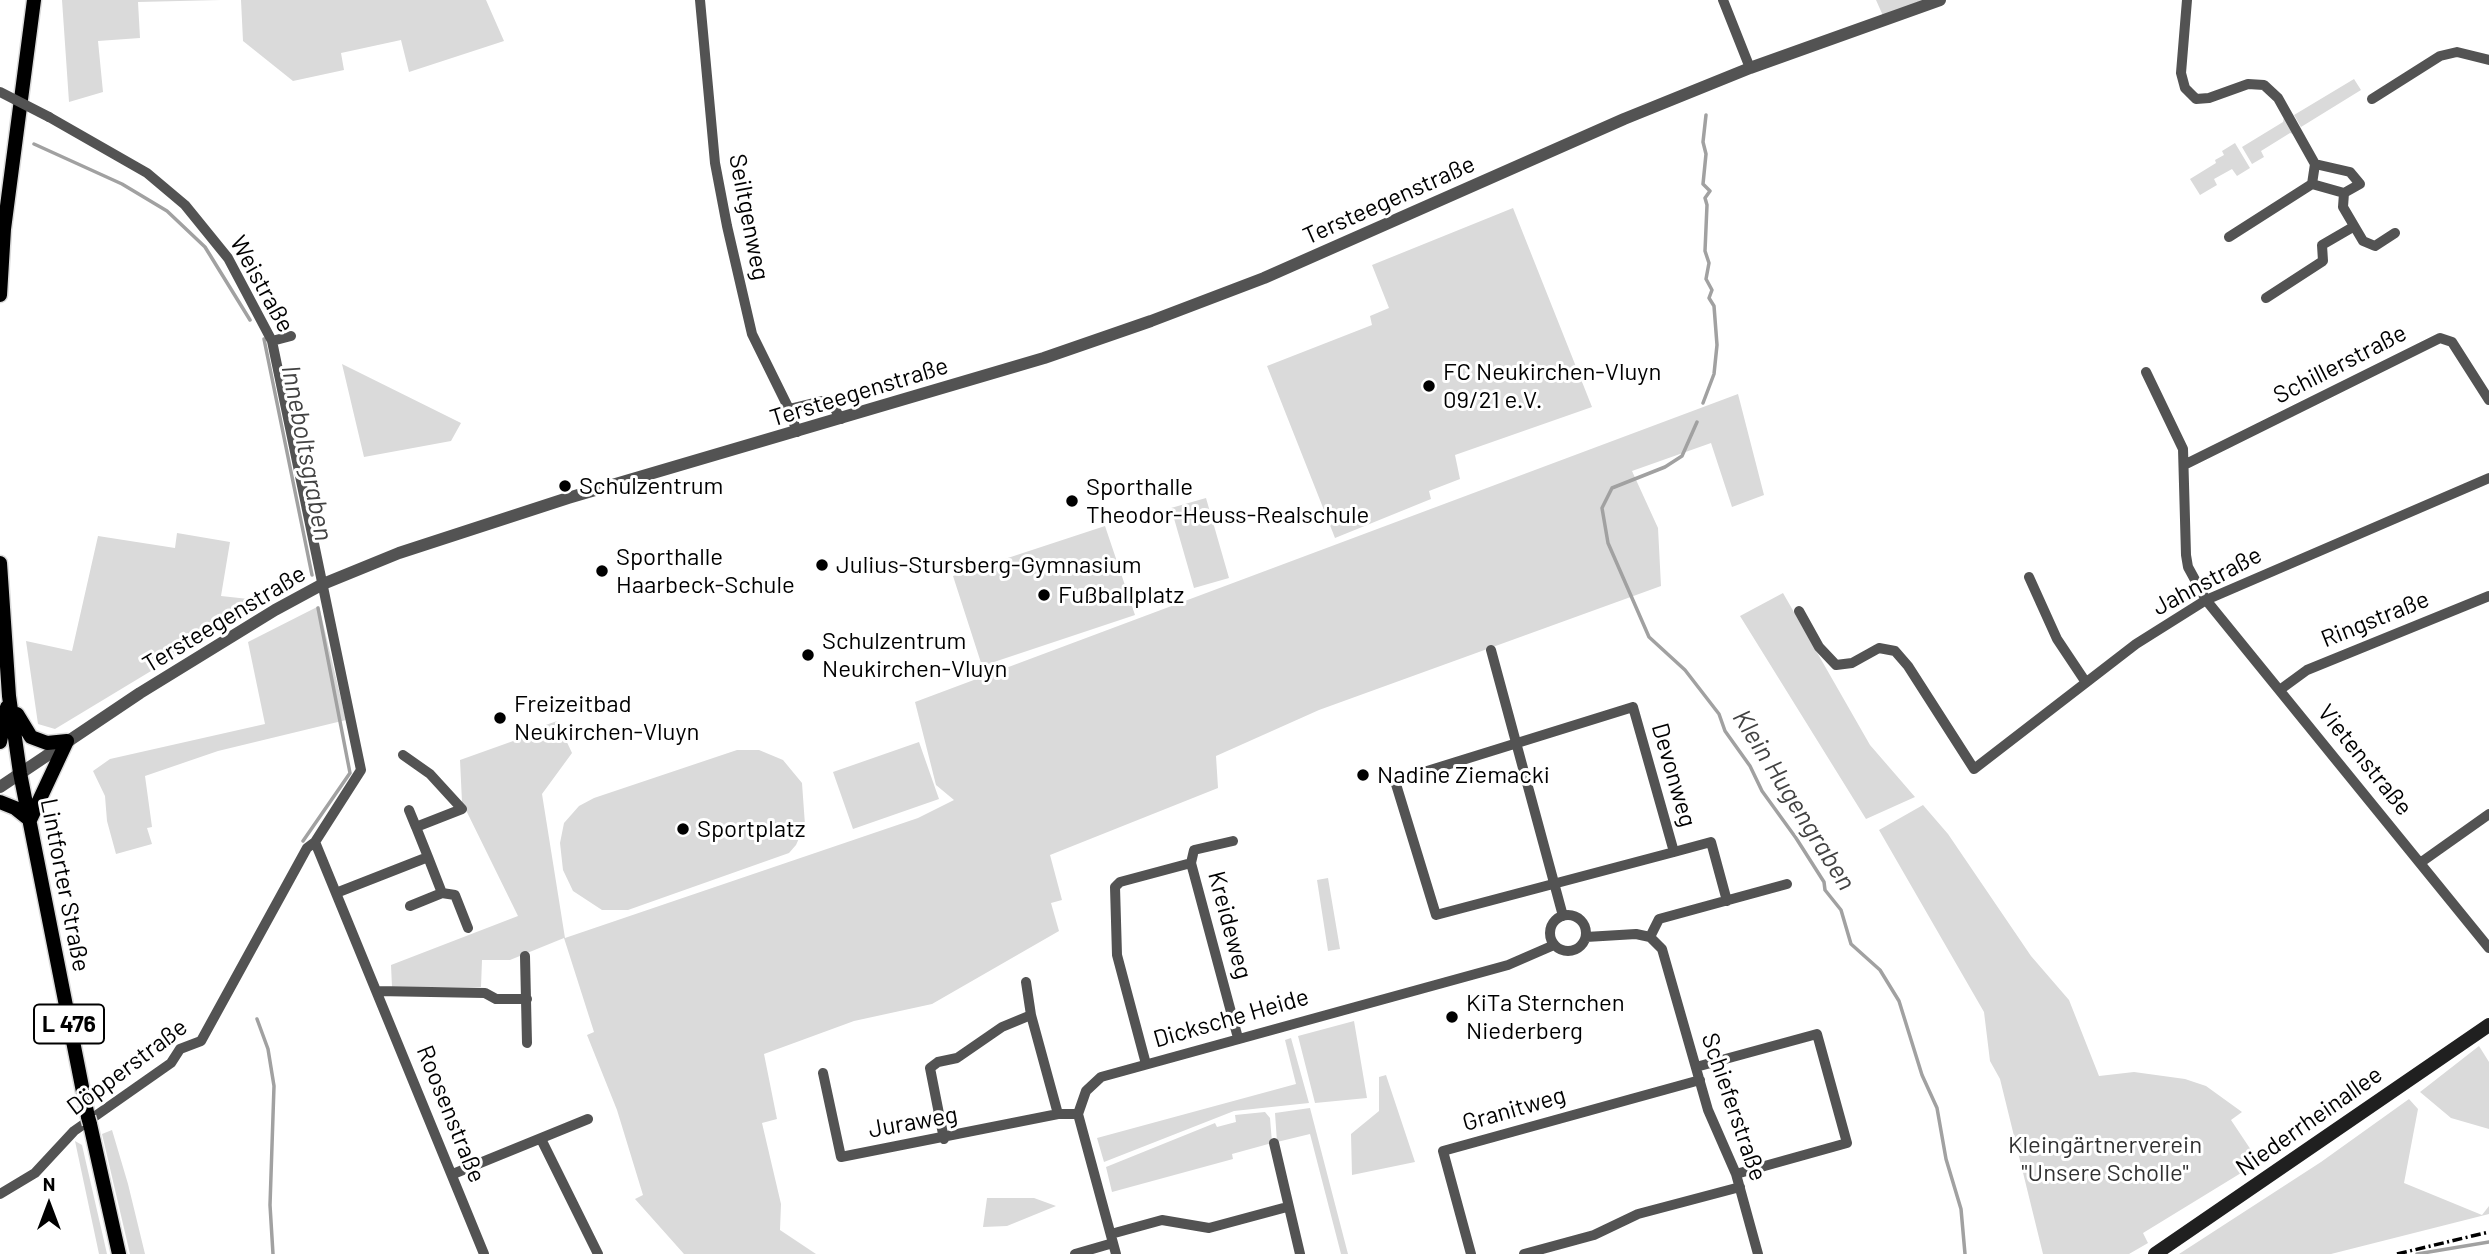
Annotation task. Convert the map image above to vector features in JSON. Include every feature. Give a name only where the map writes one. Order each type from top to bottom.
[{"type":"main road","points":[[0,295],[4,229],[34,0]]},
{"type":"main road","name":"Lintforter Straße","points":[[0,563],[9,696],[20,773],[89,1121],[119,1254]]},
{"type":"main road","points":[[9,696],[25,731],[31,737],[47,743],[67,741]]},
{"type":"main road","points":[[0,742],[9,696]]},
{"type":"main road","points":[[0,802],[15,808],[30,820],[67,741]]},
{"type":"main road","name":"Niederrheinallee","points":[[2155,1254],[2489,1025]]},
{"type":"street","name":"Seiltgenweg","points":[[700,0],[715,163],[727,226],[752,334],[789,409],[797,432]]},
{"type":"street","points":[[1723,0],[1750,68]]},
{"type":"street","name":"Tersteegenstraße","points":[[0,786],[234,634],[323,584],[441,537],[1044,358],[1251,282],[1624,119],[1750,68],[1940,0]]},
{"type":"street","points":[[2187,0],[2181,73],[2185,88],[2196,99],[2210,98],[2248,84],[2262,83],[2278,98],[2315,164],[2312,184]]},
{"type":"street","points":[[2372,99],[2440,56],[2457,52],[2489,60]]},
{"type":"street","name":"Weistraße","points":[[0,92],[147,173],[185,205],[228,258],[272,341],[361,771],[315,842]]},
{"type":"street","points":[[2229,237],[2312,184],[2344,193],[2360,184],[2350,172],[2315,164]]},
{"type":"street","points":[[2344,193],[2343,207],[2353,227],[2368,246],[2375,246],[2395,233]]},
{"type":"street","points":[[2266,298],[2323,261],[2322,245],[2353,227]]},
{"type":"street","points":[[272,341],[291,336]]},
{"type":"street","name":"Schillerstraße","points":[[2186,464],[2440,338],[2452,342],[2489,400]]},
{"type":"street","points":[[2146,372],[2183,449],[2186,464],[2186,555],[2188,566],[2206,600]]},
{"type":"street","points":[[789,409],[822,401],[833,406],[841,419]]},
{"type":"street","name":"Jahnstraße","points":[[1799,611],[1819,647],[1836,665],[1852,663],[1879,648],[1895,651],[1908,666],[1974,769],[2085,681],[2206,600],[2489,478]]},
{"type":"street","points":[[2029,577],[2057,639],[2085,681]]},
{"type":"street","name":"Ringstraße","points":[[2281,689],[2307,670],[2489,596]]},
{"type":"street","name":"Vietenstraße","points":[[2206,600],[2489,948]]},
{"type":"street","points":[[1491,650],[1563,916]]},
{"type":"street","name":"Devonweg","points":[[1633,707],[1675,852],[1436,915],[1395,781],[1516,741],[1633,707]]},
{"type":"street","points":[[403,755],[430,774],[463,808],[416,827]]},
{"type":"street","points":[[409,810],[442,893]]},
{"type":"street","points":[[2420,863],[2489,814]]},
{"type":"street","name":"Kreideweg","points":[[1233,841],[1194,850],[1191,863],[1238,1038]]},
{"type":"street","name":"Roosenstraße","points":[[315,842],[484,1254]]},
{"type":"street","name":"Döpperstraße","points":[[0,1194],[35,1173],[74,1131],[171,1063],[180,1049],[201,1041],[307,848],[315,842]]},
{"type":"street","points":[[1675,852],[1711,842],[1727,901]]},
{"type":"street","points":[[335,894],[428,857]]},
{"type":"street","name":"Kreideweg","points":[[1146,1064],[1117,955],[1115,887],[1120,882],[1191,863]]},
{"type":"street","points":[[1563,916],[1580,920],[1586,937],[1636,934],[1650,937],[1659,919],[1787,884]]},
{"type":"street","points":[[410,906],[442,893],[455,895],[468,928]]},
{"type":"street","points":[[1554,945],[1551,928],[1563,916]]},
{"type":"street","name":"Dicksche Heide","points":[[1078,1114],[1086,1091],[1101,1077],[1508,965],[1554,945],[1569,951],[1580,947],[1586,937]]},
{"type":"street","name":"Schieferstraße","points":[[1650,937],[1662,949],[1669,968],[1708,1110],[1736,1174],[1758,1254]]},
{"type":"street","points":[[525,956],[527,1043]]},
{"type":"street","points":[[1026,982],[1031,1015],[1058,1114]]},
{"type":"street","points":[[377,991],[485,993],[496,999],[527,999]]},
{"type":"street","points":[[944,1139],[930,1068],[938,1062],[957,1058],[1002,1027],[1031,1015]]},
{"type":"street","points":[[1696,1067],[1817,1034],[1847,1143],[1736,1174]]},
{"type":"street","name":"Juraweg","points":[[822,1073],[841,1157],[922,1140],[944,1139],[1058,1114],[1078,1114]]},
{"type":"street","name":"Granitweg","points":[[1471,1254],[1443,1151],[1700,1080]]},
{"type":"street","points":[[1078,1114],[1113,1244]]},
{"type":"street","points":[[453,1174],[588,1119]]},
{"type":"street","points":[[541,1139],[598,1254]]},
{"type":"street","points":[[1274,1143],[1300,1254]]},
{"type":"street","points":[[1524,1254],[1594,1235],[1638,1214],[1740,1187]]},
{"type":"street","points":[[1075,1254],[1113,1244],[1162,1220],[1209,1228],[1287,1207]]},
{"type":"green space","points":[[62,0],[221,0],[138,2],[140,38],[98,41],[103,92],[69,102]]},
{"type":"green space","points":[[241,0],[486,0],[504,41],[409,72],[401,40],[341,53],[344,70],[293,81],[243,41]]},
{"type":"green space","points":[[1876,0],[1940,0],[1884,18]]},
{"type":"green space","points":[[2354,79],[2361,90],[2301,127],[2294,115]]},
{"type":"green space","points":[[2284,117],[2296,135],[2290,133],[2261,151],[2264,157],[2252,164],[2242,147],[2283,122]]},
{"type":"green space","points":[[2235,143],[2250,168],[2237,176],[2232,169],[2214,179],[2217,185],[2200,195],[2190,179],[2216,163],[2215,160],[2224,155],[2222,151]]},
{"type":"green space","name":"FC Neukirchen-Vluyn 09/21 e.V.","points":[[1513,208],[1592,407],[1455,455],[1460,479],[1429,491],[1431,499],[1335,538],[1267,366],[1372,325],[1370,316],[1389,308],[1372,265]]},
{"type":"green space","points":[[342,364],[461,423],[451,441],[364,457]]},
{"type":"green space","points":[[1738,394],[1764,495],[1732,507],[1711,443],[1632,471],[1658,528],[1661,586],[1319,710],[1216,756],[1218,788],[1050,855],[1062,900],[1051,903],[1059,931],[932,1004],[854,1021],[764,1054],[777,1119],[762,1123],[781,1204],[780,1230],[816,1254],[684,1254],[635,1199],[643,1195],[617,1110],[587,1035],[594,1032],[564,938],[510,960],[482,960],[481,987],[392,987],[391,965],[518,916],[462,802],[460,760],[530,735],[532,730],[557,721],[572,753],[542,794],[565,938],[918,818],[954,800],[936,785],[915,702]]},
{"type":"green space","points":[[1206,498],[1229,578],[1194,588],[1171,508]]},
{"type":"green space","name":"Fußballplatz","points":[[1105,526],[1135,615],[982,666],[953,576]]},
{"type":"green space","points":[[177,533],[230,542],[221,596],[267,601],[55,729],[38,724],[26,641],[72,651],[98,536],[175,548]]},
{"type":"green space","points":[[1783,593],[1870,745],[1915,797],[1866,819],[1740,616]]},
{"type":"green space","points":[[319,606],[346,720],[218,751],[145,776],[152,827],[147,828],[152,844],[116,854],[107,821],[105,796],[93,771],[110,759],[265,724],[248,642]]},
{"type":"green space","points":[[919,742],[939,799],[853,829],[833,772]]},
{"type":"green space","name":"Sportplatz","points":[[737,750],[759,750],[783,760],[802,783],[805,825],[796,845],[789,853],[628,910],[602,910],[573,891],[563,870],[560,843],[564,823],[579,806],[594,798]]},
{"type":"green space","name":"Kleingärtnerverein \"Unsere Scholle\"","points":[[1923,805],[1948,834],[2031,956],[2069,1000],[2099,1076],[2134,1072],[2185,1079],[2206,1086],[2242,1112],[2231,1120],[2259,1162],[2143,1233],[2148,1243],[2129,1254],[2043,1254],[2000,1079],[1990,1061],[1984,1012],[1879,830]]},
{"type":"green space","points":[[1328,878],[1340,949],[1328,951],[1317,880]]},
{"type":"green space","points":[[1354,1021],[1367,1098],[1315,1103],[1298,1036]]},
{"type":"green space","points":[[1291,1038],[1309,1103],[1234,1111],[1104,1162],[1097,1138],[1296,1084],[1285,1040]]},
{"type":"green space","points":[[2479,1046],[2489,1062],[2489,1129],[2451,1118],[2420,1092]]},
{"type":"green space","points":[[1386,1075],[1415,1162],[1352,1175],[1351,1134],[1379,1111],[1379,1077]]},
{"type":"green space","points":[[2409,1099],[2418,1109],[2404,1183],[2482,1215],[2489,1206],[2489,1214],[2331,1254],[2179,1254],[2321,1162]]},
{"type":"green space","points":[[1310,1108],[1348,1254],[1341,1254],[1310,1134],[1277,1142],[1275,1113]]},
{"type":"green space","points":[[1265,1112],[1270,1118],[1272,1143],[1232,1154],[1233,1159],[1112,1192],[1106,1167],[1215,1123],[1217,1127],[1236,1122],[1235,1115]]},
{"type":"green space","points":[[112,1130],[145,1254],[130,1254],[102,1134]]},
{"type":"green space","points":[[75,1141],[82,1145],[107,1254],[99,1254]]},
{"type":"green space","points":[[987,1198],[1034,1198],[1056,1206],[1007,1226],[983,1227]]},
{"type":"waterway","name":"Klein Hugengraben","points":[[1703,403],[1714,374],[1717,345],[1714,306],[1709,298],[1712,290],[1706,279],[1709,263],[1705,251],[1705,198],[1710,191],[1703,184],[1706,115]]},
{"type":"waterway","name":"Inneboltsgraben","points":[[34,144],[122,184],[167,211],[205,247],[250,320]]},
{"type":"waterway","name":"Inneboltsgraben","points":[[264,339],[312,575]]},
{"type":"waterway","name":"Klein Hugengraben","points":[[1697,422],[1682,456],[1665,467],[1612,488],[1602,508],[1608,543],[1649,637],[1685,670],[1719,714],[1725,731],[1750,766],[1762,791],[1796,838],[1824,882],[1825,890],[1841,910],[1851,944],[1880,970],[1899,1001],[1922,1075],[1937,1108],[1946,1159],[1961,1209],[1965,1254]]},
{"type":"waterway","name":"Inneboltsgraben","points":[[303,841],[350,773],[318,608]]},
{"type":"waterway","name":"Inneboltsgraben","points":[[257,1019],[268,1049],[274,1086],[270,1205],[273,1254]]},
{"type":"waterway","points":[[2417,1254],[2489,1242]]},
{"type":"railway","points":[[2397,1254],[2489,1232]]},
{"type":"place","name":"FC Neukirchen-Vluyn 09/21 e.V.","points":[[1429,386]]},
{"type":"place","name":"Schulzentrum","points":[[565,486]]},
{"type":"place","name":"Sporthalle Theodor-Heuss-Realschule","points":[[1072,501]]},
{"type":"place","name":"Julius-Stursberg-Gymnasium","points":[[822,565]]},
{"type":"place","name":"Sporthalle Haarbeck-Schule","points":[[602,571]]},
{"type":"place","name":"Fußballplatz","points":[[1044,595]]},
{"type":"place","name":"Schulzentrum Neukirchen-Vluyn","points":[[808,655]]},
{"type":"place","name":"Freizeitbad Neukirchen-Vluyn","points":[[500,718]]},
{"type":"place","name":"Nadine Ziemacki","points":[[1363,775]]},
{"type":"place","name":"Sportplatz","points":[[683,829]]},
{"type":"place","name":"KiTa Sternchen Niederberg","points":[[1452,1017]]}]
